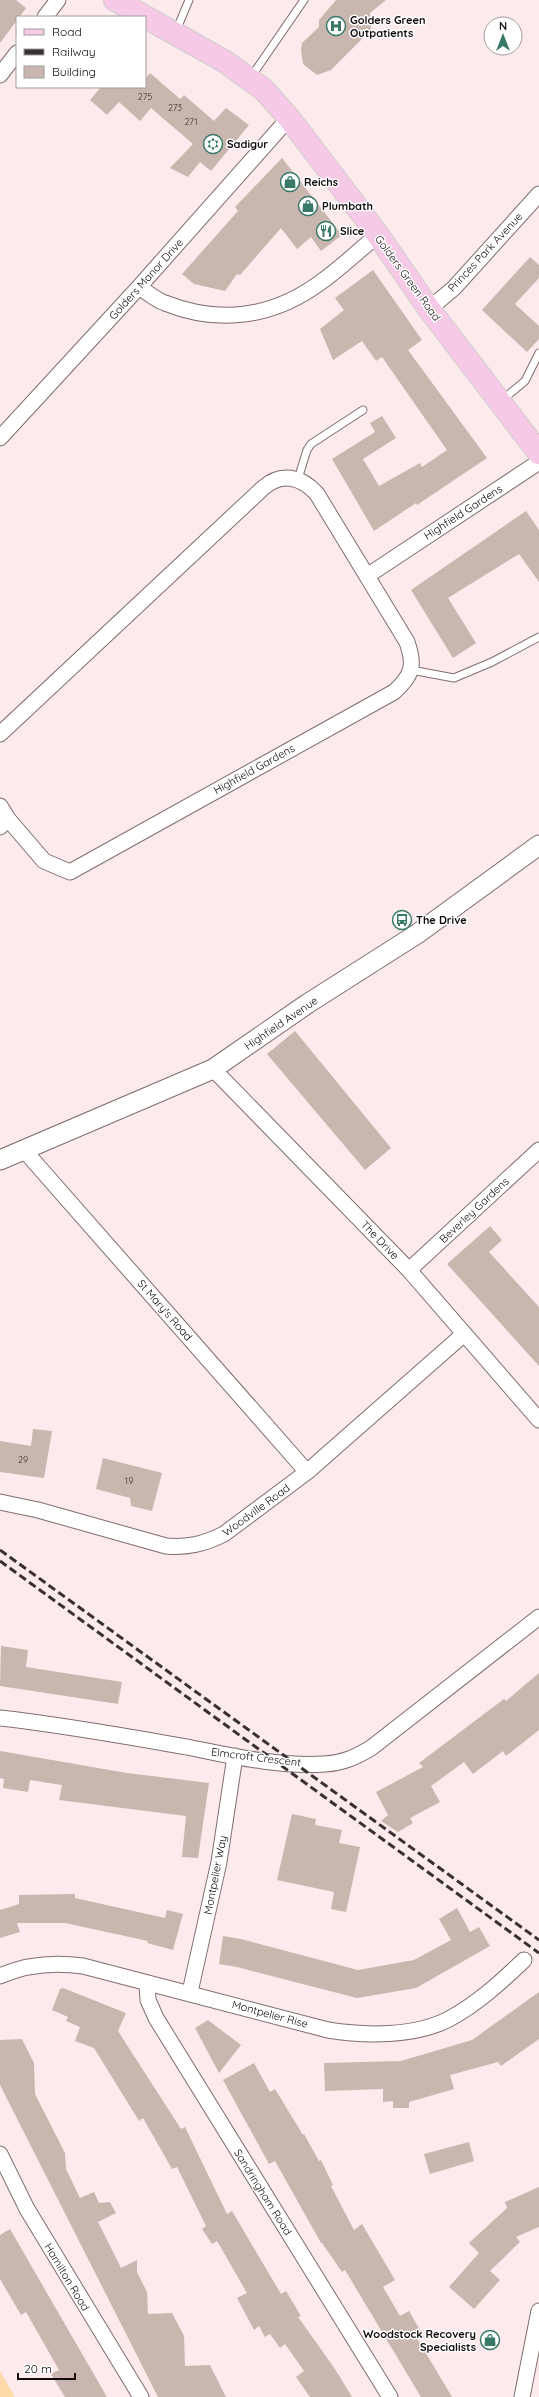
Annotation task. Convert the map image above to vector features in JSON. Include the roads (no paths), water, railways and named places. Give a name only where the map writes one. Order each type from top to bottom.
[{"type":"main road","name":"Golders Green Road","points":[[115,0],[144,16]]},
{"type":"main road","name":"Golders Green Road","points":[[146,17],[224,61],[263,89],[289,118],[378,235],[430,308],[501,401],[539,454]]},
{"type":"street","points":[[46,16],[58,0]]},
{"type":"street","points":[[0,75],[16,54]]},
{"type":"street","name":"Golders Manor Drive","points":[[0,438],[139,287],[289,118]]},
{"type":"street","name":"Princes Park Avenue","points":[[430,308],[454,288],[539,194]]},
{"type":"street","points":[[139,287],[164,303],[188,310],[215,316],[244,316],[268,310],[284,303],[321,282],[378,235]]},
{"type":"street","name":"Highfield Gardens","points":[[367,576],[539,462]]},
{"type":"street","points":[[0,734],[266,485],[280,479],[298,479],[310,486],[317,494],[407,642],[412,660],[411,670]]},
{"type":"street","name":"Highfield Gardens","points":[[0,806],[4,823],[44,861],[70,872],[394,692],[411,670]]},
{"type":"street","name":"Highfield Avenue","points":[[0,1160],[213,1069],[307,1004],[417,934],[539,845]]},
{"type":"street","name":"The Drive","points":[[213,1069],[409,1270],[539,1420]]},
{"type":"street","name":"St Mary's Road","points":[[23,1149],[307,1472]]},
{"type":"street","name":"Beverley Gardens","points":[[409,1270],[539,1150]]},
{"type":"street","name":"Woodville Road","points":[[0,1502],[38,1510],[166,1546],[184,1547],[211,1540],[224,1534],[307,1472],[464,1334]]},
{"type":"street","name":"Elmcroft Crescent","points":[[0,1718],[65,1725],[236,1756],[311,1764],[341,1762],[356,1758],[371,1748],[539,1617]]},
{"type":"street","name":"Montpelier Way","points":[[190,1992],[219,1862],[236,1756]]},
{"type":"street","name":"Montpelier Rise","points":[[0,1976],[31,1966],[66,1964],[83,1966],[148,1984],[190,1992],[328,2030],[354,2034],[387,2034],[420,2028],[448,2020],[488,1993],[524,1960]]},
{"type":"street","name":"Sandringham Road","points":[[148,1984],[148,2000],[156,2018],[390,2397]]},
{"type":"street","name":"Hamilton Road","points":[[0,2154],[27,2209],[141,2397]]},
{"type":"street","points":[[522,2397],[539,2310]]},
{"type":"lane","points":[[175,33],[185,13],[189,0]]},
{"type":"lane","points":[[250,79],[304,0]]},
{"type":"lane","points":[[501,401],[525,381],[539,353]]},
{"type":"lane","points":[[298,479],[307,450],[311,444],[363,410]]},
{"type":"lane","points":[[411,670],[454,678],[492,662],[539,638]]},
{"type":"railway","points":[[0,1550],[539,1940]]},
{"type":"railway","points":[[0,1561],[539,1953]]},
{"type":"place","name":"Golders Green Outpatients","points":[[336,26]]},
{"type":"place","name":"Sadigur","points":[[213,144]]},
{"type":"place","name":"Reichs","points":[[290,182]]},
{"type":"place","name":"Plumbath","points":[[308,206]]},
{"type":"place","name":"Slice","points":[[326,231]]},
{"type":"place","name":"The Drive","points":[[402,920]]},
{"type":"place","name":"Woodstock Recovery Specialists","points":[[490,2340]]}]
